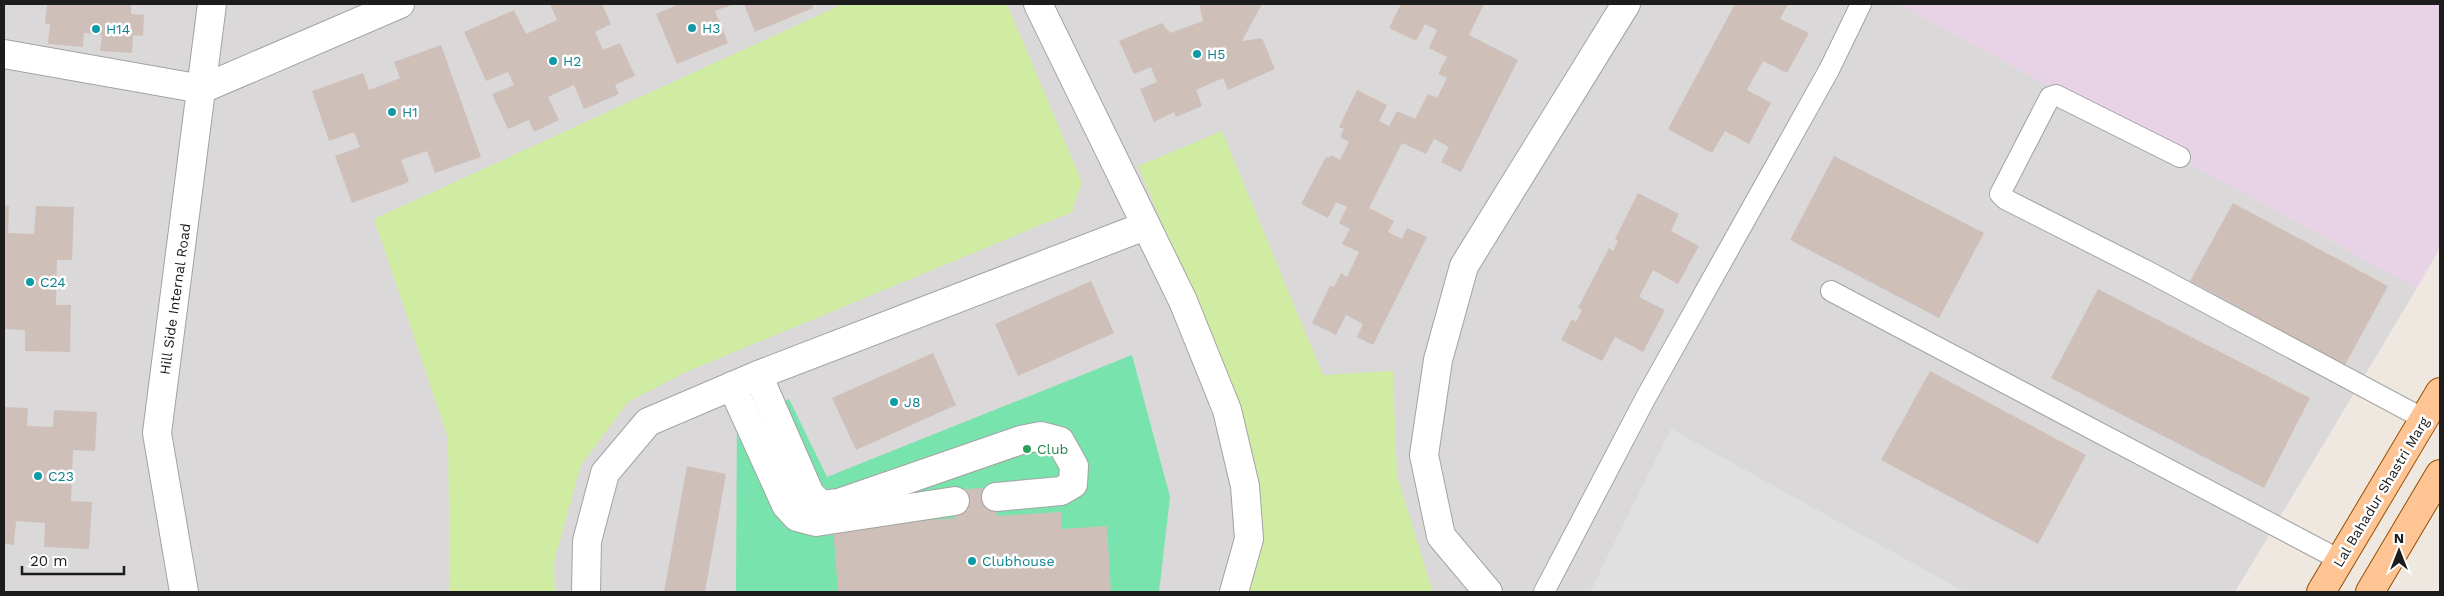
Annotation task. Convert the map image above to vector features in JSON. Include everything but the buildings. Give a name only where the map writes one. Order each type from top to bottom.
[{"type":"main road","name":"Lal Bahadur Shastri Marg","points":[[2324,591],[2340,560],[2440,392]]},
{"type":"main road","points":[[2370,592],[2440,474]]},
{"type":"street","name":"Hill Side Internal Road","points":[[184,592],[157,433],[212,4]]},
{"type":"street","points":[[4,54],[202,89],[400,4]]},
{"type":"street","points":[[1038,4],[1183,301],[1227,410],[1245,486],[1249,539],[1234,592]]},
{"type":"street","points":[[1488,592],[1441,536],[1424,455],[1438,360],[1464,266],[1626,4]]},
{"type":"street","points":[[586,592],[587,542],[606,473],[648,422],[758,375],[1145,226]]},
{"type":"street","points":[[758,375],[810,494],[821,505],[839,503],[1022,440],[1041,436],[1060,442],[1074,466],[1073,484],[1061,492],[996,497]]},
{"type":"street","points":[[732,386],[786,505],[797,517],[816,522],[955,501]]},
{"type":"lane","points":[[1544,592],[1645,399],[1828,70],[1861,4]]},
{"type":"lane","points":[[2180,157],[2056,95],[2050,96],[2000,194],[2005,199],[2149,272],[2424,419]]},
{"type":"lane","points":[[1831,292],[2340,560]]},
{"type":"shaded area","points":[[4,4],[1899,4],[2417,288],[2235,592],[4,592]]},
{"type":"shaded area","points":[[1899,4],[2440,4],[2440,248],[2417,288]]},
{"type":"shaded area","points":[[1671,429],[1965,592],[1590,592]]},
{"type":"green space","points":[[843,4],[1007,4],[1082,182],[1072,212],[684,373],[628,402],[581,465],[554,562],[555,592],[450,592],[448,438],[374,219]]},
{"type":"green space","points":[[1222,131],[1323,375],[1393,371],[1397,476],[1433,592],[1228,592],[1245,487],[1226,377],[1138,166]]},
{"type":"green space","name":"Club","points":[[1132,355],[1170,497],[1159,592],[736,592],[737,420],[789,399],[827,477]]},
{"type":"place","name":"H3","points":[[692,28]]},
{"type":"place","name":"H14","points":[[96,29]]},
{"type":"place","name":"H5","points":[[1197,54]]},
{"type":"place","name":"H2","points":[[553,61]]},
{"type":"place","name":"H1","points":[[392,112]]},
{"type":"place","name":"C24","points":[[30,282]]},
{"type":"place","name":"J8","points":[[894,402]]},
{"type":"place","name":"Club","points":[[1027,449]]},
{"type":"place","name":"C23","points":[[38,476]]},
{"type":"place","name":"Clubhouse","points":[[972,561]]}]
